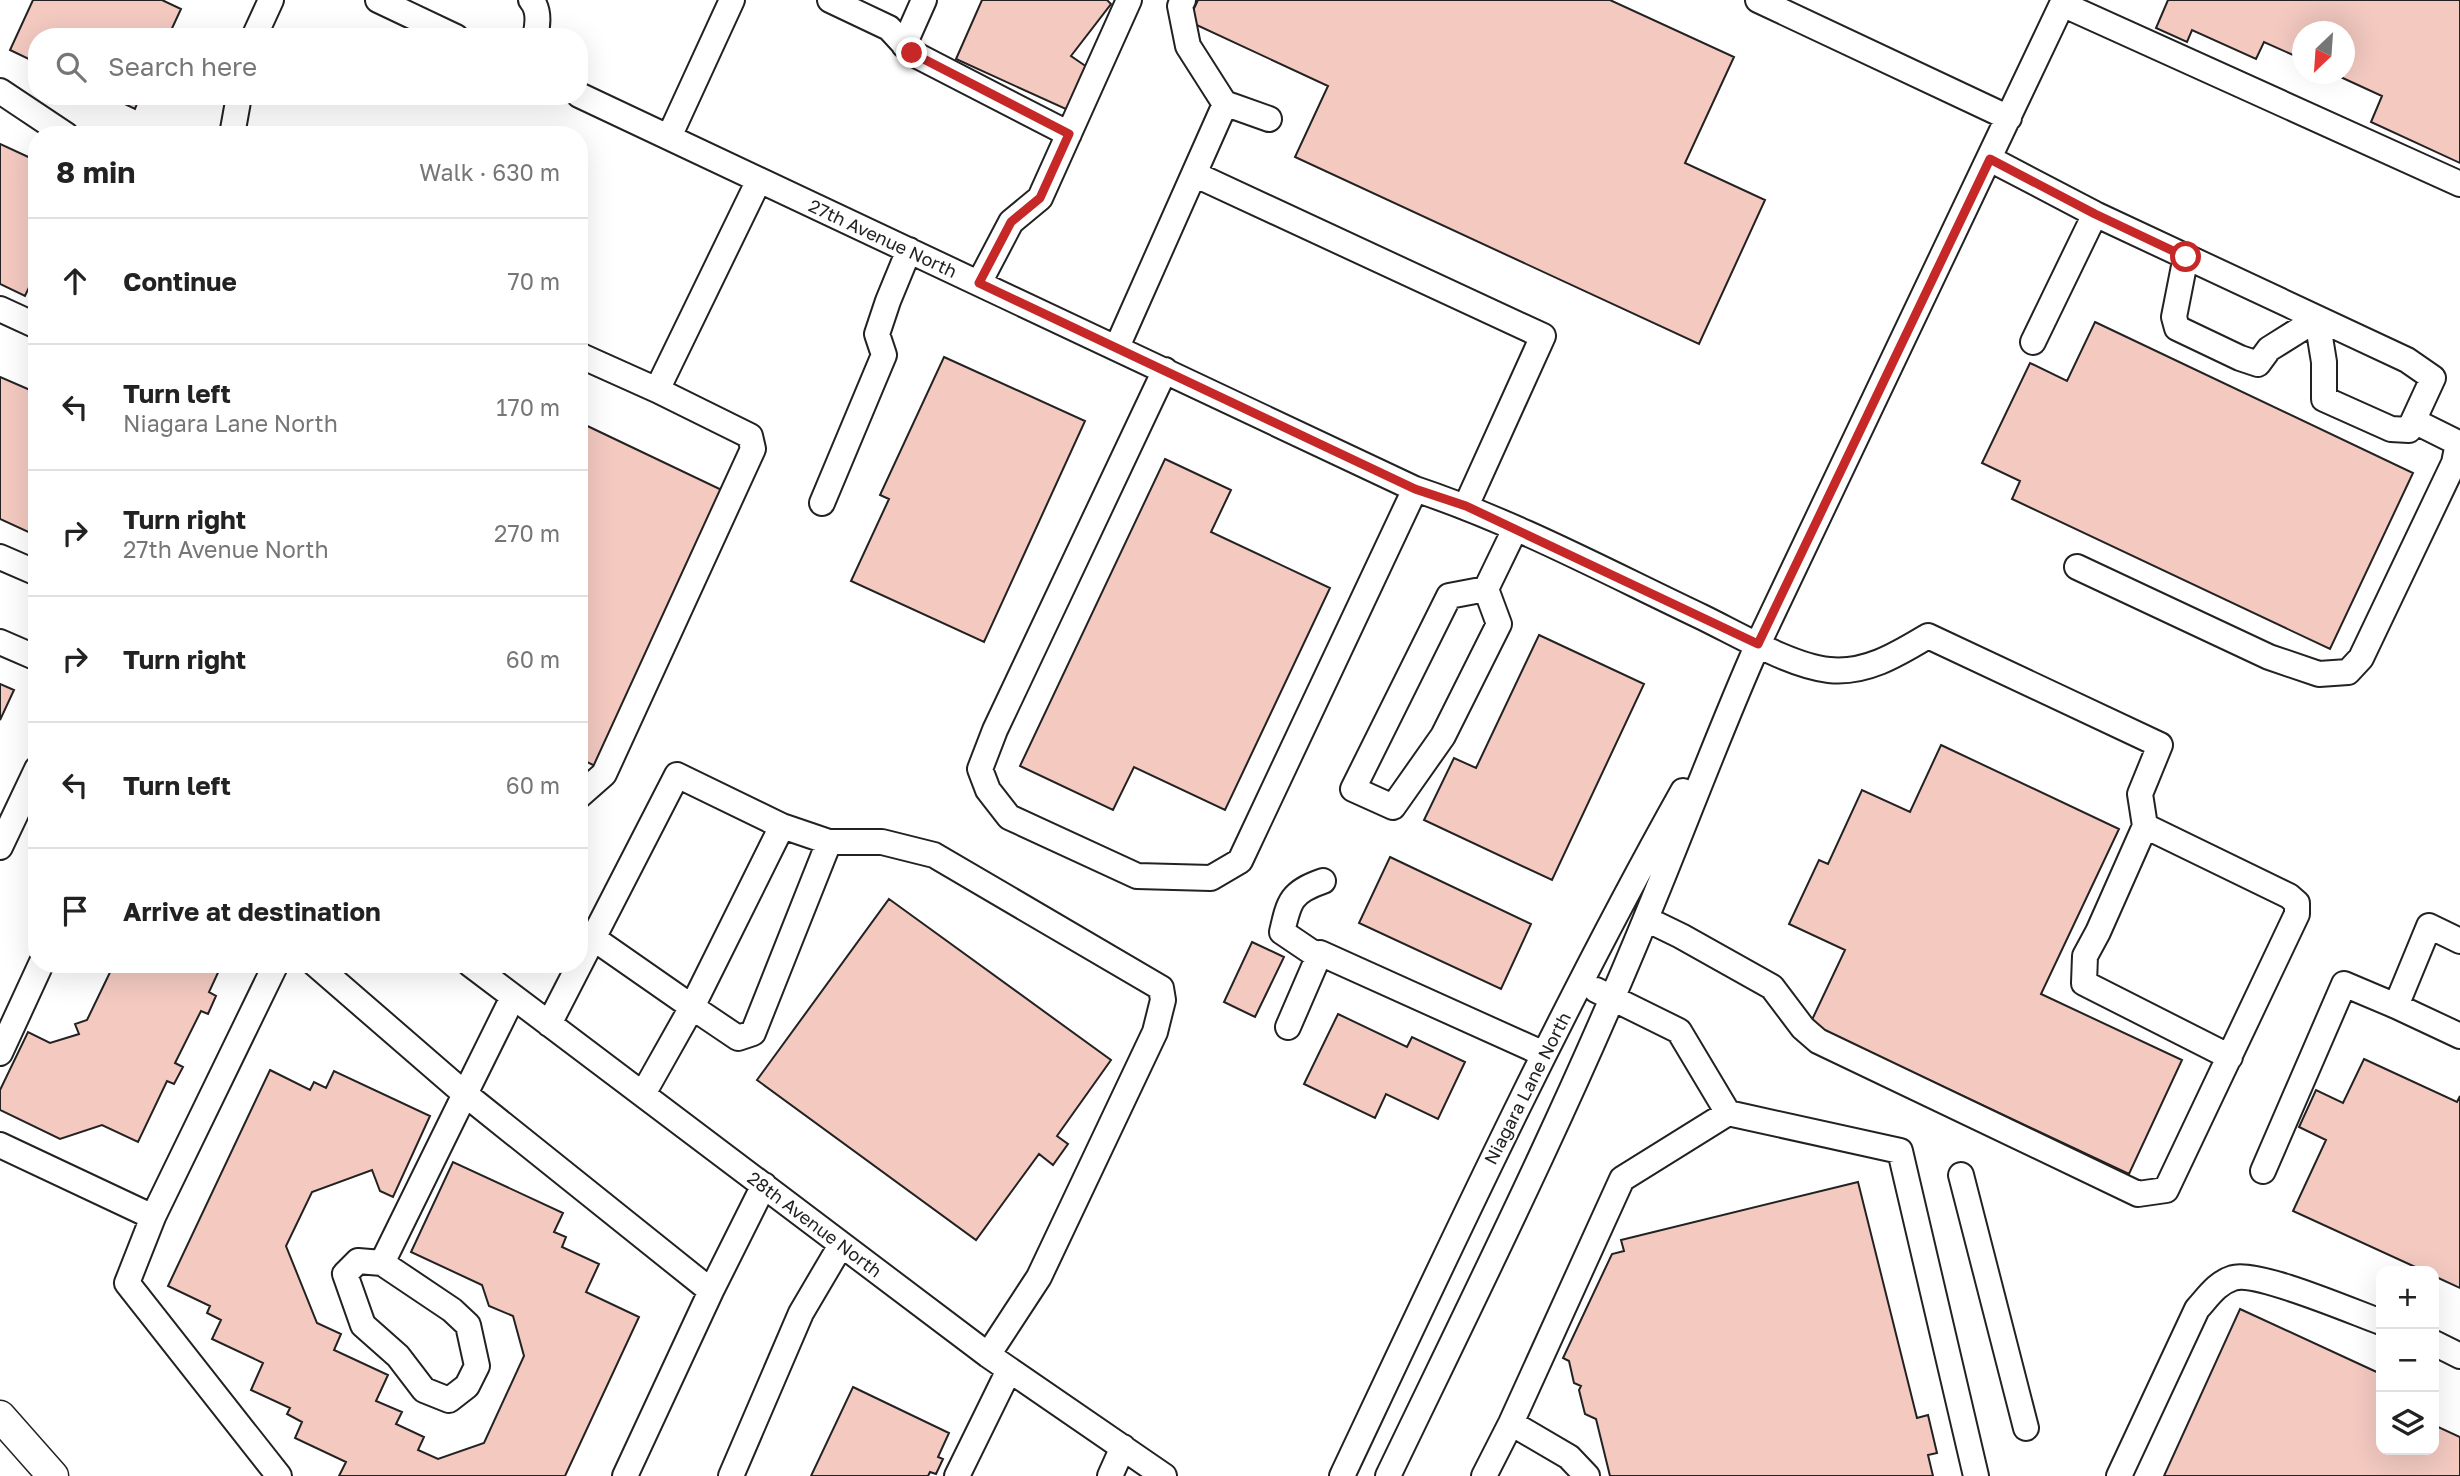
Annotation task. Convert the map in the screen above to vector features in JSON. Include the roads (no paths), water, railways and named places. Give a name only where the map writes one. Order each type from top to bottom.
[{"type":"main road","points":[[0,1416],[53,1476]]},
{"type":"street","points":[[258,28],[271,0]]},
{"type":"street","points":[[378,0],[437,28]]},
{"type":"street","points":[[531,0],[536,5],[537,28]]},
{"type":"street","points":[[669,137],[732,0]]},
{"type":"street","points":[[830,0],[889,28],[912,53],[1069,134]]},
{"type":"street","points":[[904,45],[924,0]]},
{"type":"street","points":[[979,283],[1011,222],[1040,198],[1129,0]]},
{"type":"street","points":[[1183,0],[1180,6],[1188,46],[1224,103],[1269,120]]},
{"type":"street","points":[[1758,0],[2009,118]]},
{"type":"street","points":[[2063,2],[2460,184]]},
{"type":"street","name":"Niagara Lane North","points":[[1388,1476],[1551,1135],[1646,919],[1758,644],[2063,2]]},
{"type":"street","points":[[0,91],[52,126]]},
{"type":"street","name":"27th Avenue North","points":[[588,99],[1415,489],[1466,506],[1758,644],[1814,667],[1832,670],[1869,667],[1928,636],[2160,746],[2140,794],[2145,826]]},
{"type":"street","points":[[1117,347],[1224,103]]},
{"type":"street","points":[[234,126],[237,105]]},
{"type":"street","points":[[1990,159],[2095,214],[2186,257],[2317,318],[2406,360],[2432,378],[2409,430],[2391,429],[2324,399],[2323,362],[2317,318]]},
{"type":"street","points":[[1194,174],[1542,336],[1466,506]]},
{"type":"street","points":[[657,390],[759,180]]},
{"type":"street","points":[[2033,342],[2095,214]]},
{"type":"street","points":[[822,503],[884,355],[877,334],[909,250]]},
{"type":"street","points":[[2186,257],[2174,317],[2177,327],[2239,358],[2258,364],[2269,349],[2317,318]]},
{"type":"street","points":[[0,309],[28,322]]},
{"type":"street","points":[[588,359],[750,436],[753,449],[604,774],[588,788]]},
{"type":"street","points":[[1165,370],[995,730],[980,769],[988,790],[1009,817],[1137,876],[1211,878],[1240,861],[1415,489]]},
{"type":"street","points":[[2077,567],[2269,657],[2319,674],[2348,672],[2361,658],[2454,463],[2458,443],[2414,421]]},
{"type":"street","points":[[1486,589],[1449,596],[1353,789],[1393,807],[1443,736],[1499,624],[1486,589],[1516,529]]},
{"type":"street","points":[[0,558],[28,569]]},
{"type":"street","points":[[0,642],[28,654]]},
{"type":"street","name":"Niagara Lane North","points":[[1342,1476],[1507,1125],[1619,905],[1730,708]]},
{"type":"street","points":[[588,948],[677,775],[782,825],[829,842],[883,842],[933,855],[1161,988],[1163,1000],[1155,1032],[1039,1277],[988,1355]]},
{"type":"street","points":[[0,847],[28,788]]},
{"type":"street","points":[[642,1094],[692,1007],[782,825]]},
{"type":"street","points":[[1646,919],[1772,987],[1803,1028],[1818,1041],[2138,1194],[2166,1190],[2230,1056],[2297,914],[2297,903],[2289,896],[2145,826],[2085,956],[2084,983],[2230,1056]]},
{"type":"street","points":[[593,938],[738,1038],[752,1033],[829,842]]},
{"type":"street","points":[[1319,957],[1282,933],[1288,906],[1302,888],[1323,881]]},
{"type":"street","points":[[2396,1006],[2429,926],[2460,940]]},
{"type":"street","points":[[1288,1027],[1320,953],[1544,1054]]},
{"type":"street","points":[[0,1053],[37,973]]},
{"type":"street","points":[[272,973],[153,1217],[127,1283],[279,1476]]},
{"type":"street","points":[[325,973],[465,1094],[711,1291]]},
{"type":"street","name":"28th Avenue North","points":[[482,973],[988,1355],[1164,1476]]},
{"type":"street","points":[[549,1024],[575,973]]},
{"type":"street","points":[[1580,983],[1679,1031],[1728,1113]]},
{"type":"street","points":[[2263,1171],[2344,984],[2460,1036]]},
{"type":"street","points":[[382,1263],[513,997]]},
{"type":"street","points":[[1484,1476],[1511,1423],[1622,1179],[1728,1113],[1900,1151],[1976,1476]]},
{"type":"street","points":[[0,1144],[153,1217]]},
{"type":"street","points":[[1961,1175],[2026,1428]]},
{"type":"street","points":[[625,1476],[711,1291],[764,1185]]},
{"type":"street","points":[[732,1476],[801,1313],[841,1245]]},
{"type":"street","points":[[358,1261],[382,1263],[452,1310],[468,1325],[477,1366],[467,1386],[449,1400],[425,1391],[398,1356],[363,1325],[345,1274],[358,1261]]},
{"type":"street","points":[[2119,1476],[2197,1309],[2217,1286],[2234,1277],[2258,1277],[2376,1320]]},
{"type":"street","points":[[2439,1346],[2460,1356]]},
{"type":"street","points":[[957,1476],[1009,1370]]},
{"type":"street","points":[[1511,1423],[1569,1457],[1587,1476]]},
{"type":"street","points":[[1111,1476],[1123,1447]]}]
